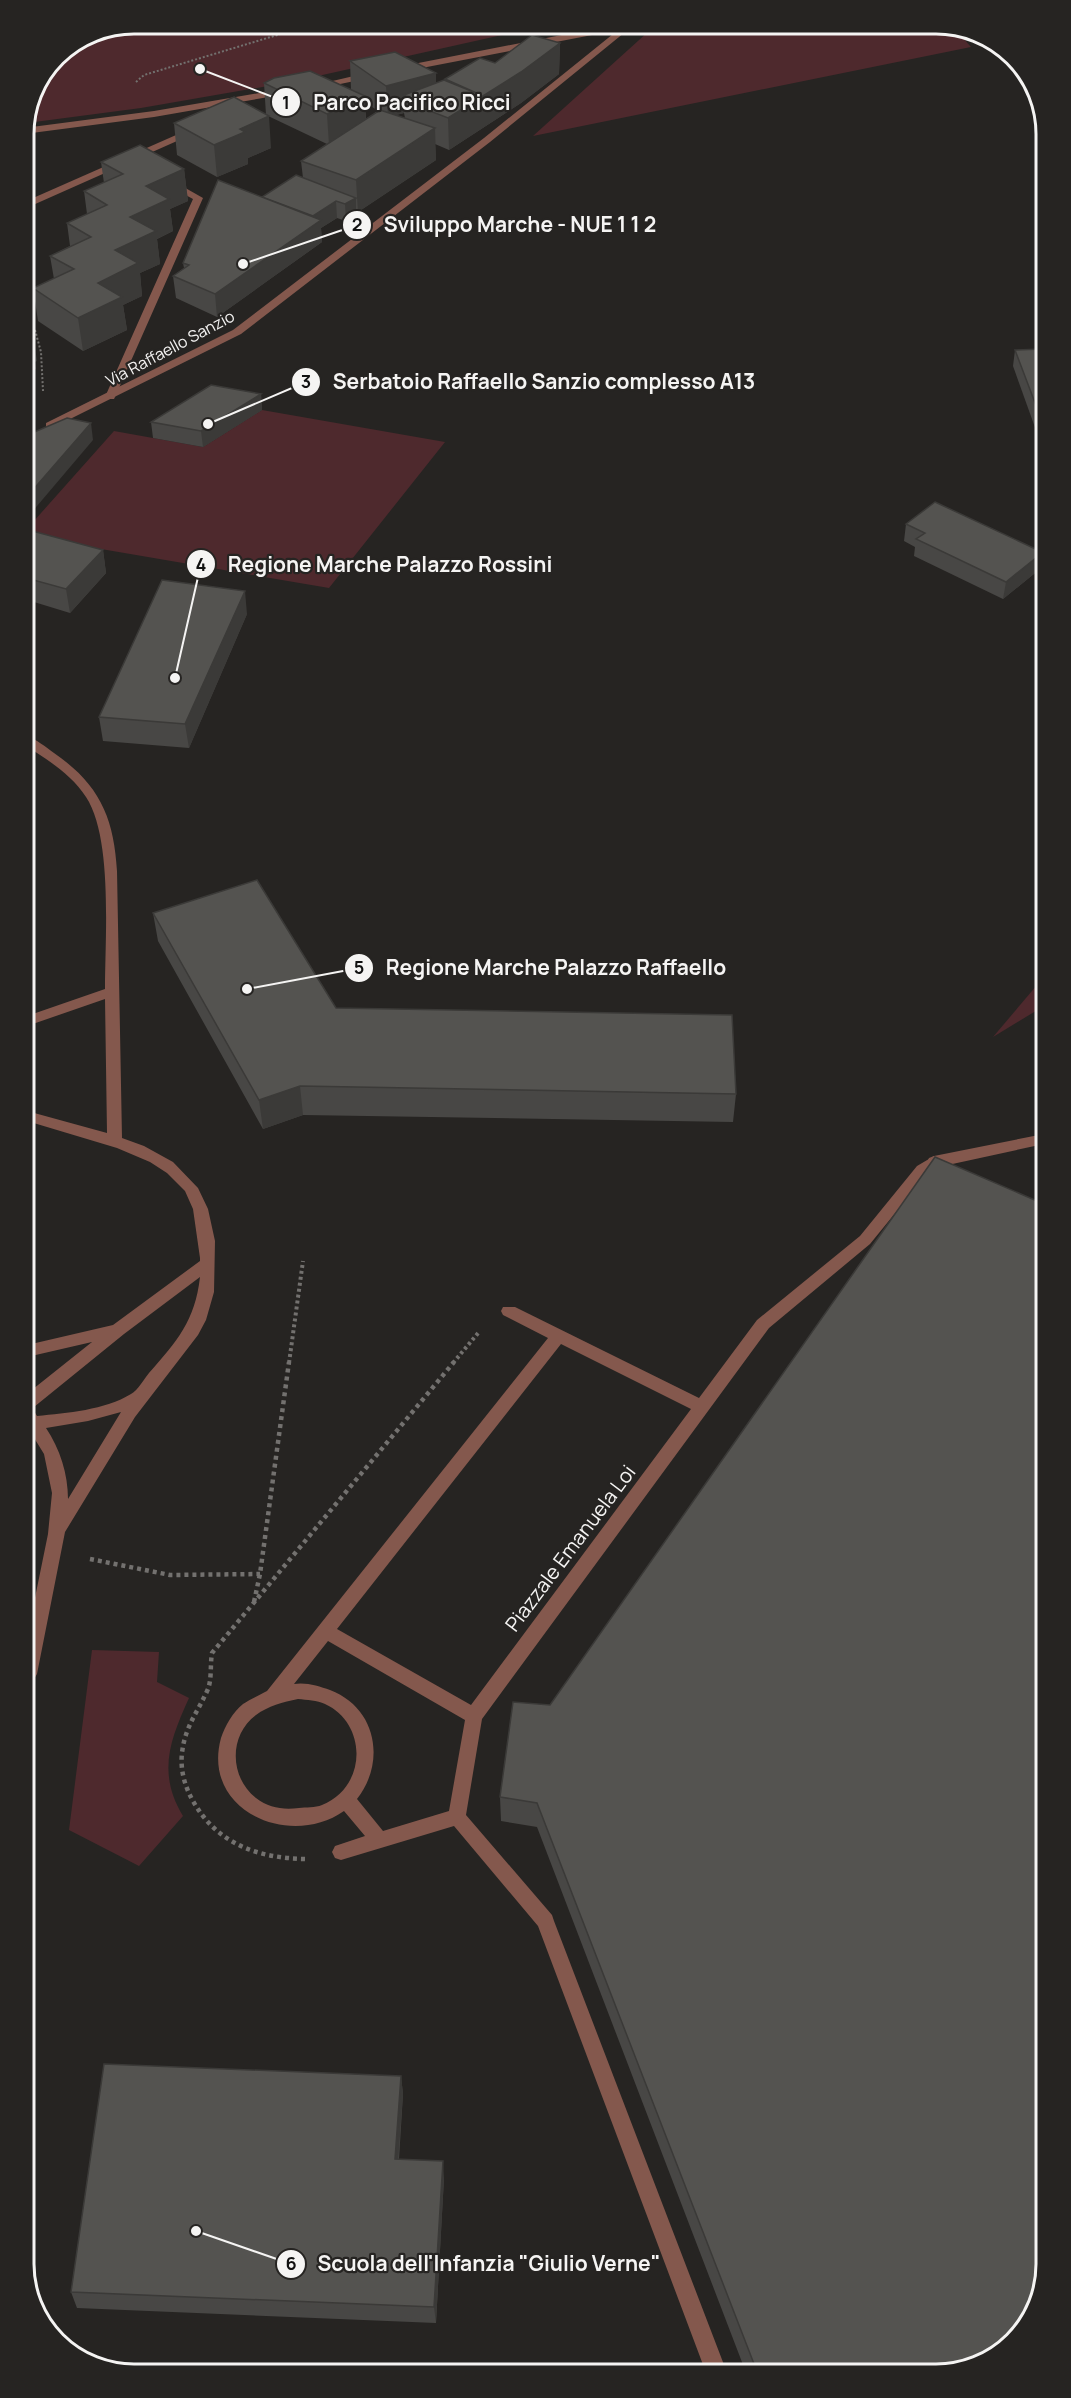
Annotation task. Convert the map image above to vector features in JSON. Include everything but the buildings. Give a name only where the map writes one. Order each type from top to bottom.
[{"type":"street","points":[[306,87],[577,35]]},
{"type":"street","name":"Via Raffaello Sanzio","points":[[44,428],[110,398],[237,332],[487,140],[618,35]]},
{"type":"street","points":[[35,130],[154,114],[295,90]]},
{"type":"street","points":[[230,113],[271,94]]},
{"type":"street","points":[[35,201],[200,127]]},
{"type":"street","points":[[110,398],[198,198],[158,176]]},
{"type":"street","points":[[35,746],[75,774],[89,790],[99,807],[109,850],[113,991],[111,1079],[116,1143]]},
{"type":"street","points":[[35,1018],[113,991]]},
{"type":"street","points":[[35,1118],[148,1155],[166,1164],[182,1177],[194,1194],[203,1215],[207,1264],[207,1290],[197,1322],[140,1397],[59,1528]]},
{"type":"street","name":"Piazzale Emanuela Loi","points":[[457,1817],[474,1716],[762,1324],[865,1240],[922,1170],[934,1162],[1036,1141]]},
{"type":"street","points":[[34,1397],[118,1330],[207,1264]]},
{"type":"street","points":[[509,1311],[703,1407]]},
{"type":"street","points":[[34,1349],[118,1330]]},
{"type":"street","points":[[274,1696],[558,1337]]},
{"type":"street","points":[[34,1420],[85,1417],[114,1409],[140,1397]]},
{"type":"street","points":[[34,1425],[52,1453],[60,1489],[59,1528],[34,1643]]},
{"type":"street","points":[[326,1631],[474,1716]]},
{"type":"street","points":[[298,1691],[321,1694],[341,1703],[357,1718],[366,1738],[367,1759],[360,1781],[346,1799],[326,1812],[304,1818],[280,1818],[259,1811],[241,1798],[230,1781],[225,1762],[227,1741],[238,1722],[254,1707],[274,1696],[298,1691]]},
{"type":"street","points":[[346,1799],[379,1840]]},
{"type":"street","points":[[341,1852],[457,1817],[545,1921],[714,2364]]},
{"type":"path","points":[[154,114],[132,86],[144,75],[280,34]]},
{"type":"path","points":[[35,330],[42,370],[44,428]]},
{"type":"path","points":[[254,1603],[260,1574],[303,1261]]},
{"type":"path","points":[[196,1708],[209,1685],[209,1663],[212,1653],[484,1326]]},
{"type":"path","points":[[53,1552],[170,1575],[260,1574]]},
{"type":"shaded area","points":[[135,34],[505,34],[291,82],[141,108],[36,122],[45,90],[55,74],[69,59],[85,48],[115,36]]},
{"type":"shaded area","points":[[645,35],[943,35],[963,38],[971,47],[533,136]]},
{"type":"shaded area","points":[[262,410],[445,442],[329,588],[35,538],[35,520],[114,431],[203,447]]},
{"type":"shaded area","points":[[1036,986],[1036,1011],[993,1037]]},
{"type":"shaded area","points":[[92,1650],[159,1652],[157,1682],[189,1698],[176,1728],[168,1771],[175,1800],[183,1816],[139,1866],[69,1830]]},
{"type":"place","name":"Parco Pacifico Ricci","points":[[200,69]]},
{"type":"place","name":"Sviluppo Marche - NUE 1 1 2","points":[[243,264]]},
{"type":"place","name":"Serbatoio Raffaello Sanzio complesso A13","points":[[208,424]]},
{"type":"place","name":"Regione Marche Palazzo Rossini","points":[[175,678]]},
{"type":"place","name":"Regione Marche Palazzo Raffaello","points":[[247,989]]},
{"type":"place","name":"Scuola dell'Infanzia \"Giulio Verne\"","points":[[196,2231]]}]
